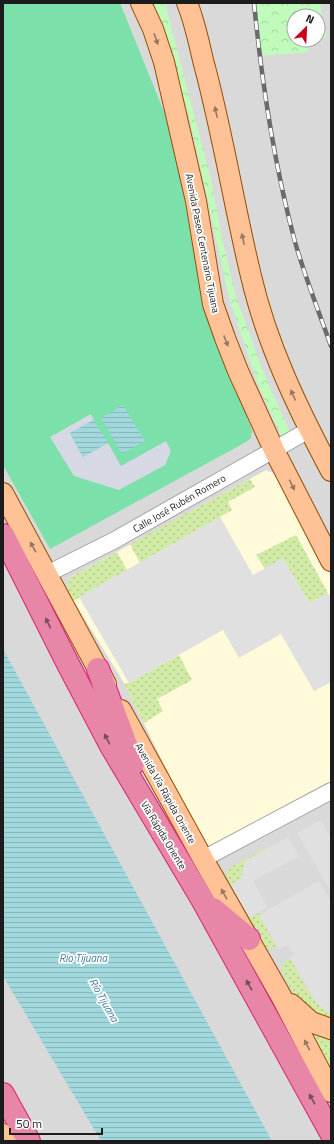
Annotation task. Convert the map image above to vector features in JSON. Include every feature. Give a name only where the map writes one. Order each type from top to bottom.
[{"type":"highway","name":"Vía Rápida Oriente","points":[[3,535],[111,746],[203,901],[331,1133]]},
{"type":"highway","points":[[98,669],[148,810]]},
{"type":"highway","points":[[203,901],[249,939]]},
{"type":"highway","points":[[3,1094],[29,1141]]},
{"type":"highway","points":[[3,1103],[17,1141]]},
{"type":"main road","name":"Avenida Paseo Centenario Tijuana","points":[[141,3],[164,62],[196,201],[213,304],[224,338],[274,450],[331,561]]},
{"type":"main road","points":[[189,6],[213,95],[246,254],[262,316],[279,364],[309,430],[331,471]]},
{"type":"main road","name":"Avenida Vía Rápida Oriente","points":[[3,494],[203,860],[281,996],[331,1092]]},
{"type":"main road","points":[[281,996],[311,1022],[331,1029]]},
{"type":"main road","points":[[3,1134],[7,1141]]},
{"type":"street","name":"Calle José Rubén Romero","points":[[47,574],[113,541],[309,430]]},
{"type":"street","points":[[203,860],[331,791]]},
{"type":"shaded area","points":[[3,3],[331,3],[331,1141],[3,1141]]},
{"type":"shaded area","points":[[91,414],[94,420],[70,433],[83,457],[108,443],[121,466],[166,441],[171,451],[165,465],[119,490],[74,476],[50,437]]},
{"type":"shaded area","points":[[266,470],[278,475],[331,576],[331,783],[213,847],[204,846],[124,683],[67,590],[69,578]]},
{"type":"shaded area","points":[[220,517],[253,575],[283,558],[309,603],[328,593],[331,599],[331,682],[314,691],[281,634],[239,658],[223,630],[129,683],[79,597]]},
{"type":"shaded area","points":[[321,820],[331,838],[331,892],[297,833]]},
{"type":"shaded area","points":[[288,837],[299,856],[253,881],[267,907],[247,919],[229,886],[241,878],[245,861]]},
{"type":"shaded area","points":[[319,881],[331,902],[331,1013],[323,1009],[315,1001],[290,958],[295,955],[287,945],[279,950],[259,915]]},
{"type":"green space","points":[[3,3],[120,3],[164,112],[172,138],[206,306],[252,431],[251,438],[246,442],[50,549],[3,465]]},
{"type":"green space","points":[[153,3],[165,3],[211,180],[235,294],[264,374],[290,432],[281,436],[257,382],[229,297],[189,117],[169,48]]},
{"type":"green space","points":[[254,3],[321,3],[321,8],[286,8],[286,48],[309,48],[308,52],[259,56]]},
{"type":"green space","points":[[250,479],[255,487],[228,502],[232,510],[140,563],[130,544]]},
{"type":"green space","points":[[296,535],[328,593],[309,603],[283,558],[265,569],[256,555]]},
{"type":"green space","points":[[117,552],[127,570],[74,601],[67,590],[69,578]]},
{"type":"green space","points":[[179,655],[192,680],[157,699],[163,711],[144,723],[124,683],[129,683]]},
{"type":"green space","points":[[264,848],[265,850],[245,861],[241,879],[229,886],[226,875],[227,870]]},
{"type":"green space","points":[[258,913],[277,947],[267,949],[263,946],[247,919]]},
{"type":"green space","points":[[290,958],[312,996],[331,1013],[331,1022],[313,1015],[295,997],[282,972],[284,962]]},
{"type":"green space","points":[[305,1028],[331,1037],[331,1074]]},
{"type":"water","points":[[123,405],[145,441],[122,454],[101,418]]},
{"type":"water","points":[[94,420],[108,443],[83,457],[70,433]]},
{"type":"water","name":"Rio Tijuana","points":[[3,649],[272,1141],[101,1141],[3,976]]},
{"type":"railway","points":[[254,3],[265,94],[281,183],[295,242],[331,346]]},
{"type":"water label","name":"Río Tijuana","points":[[104,1000]]}]
